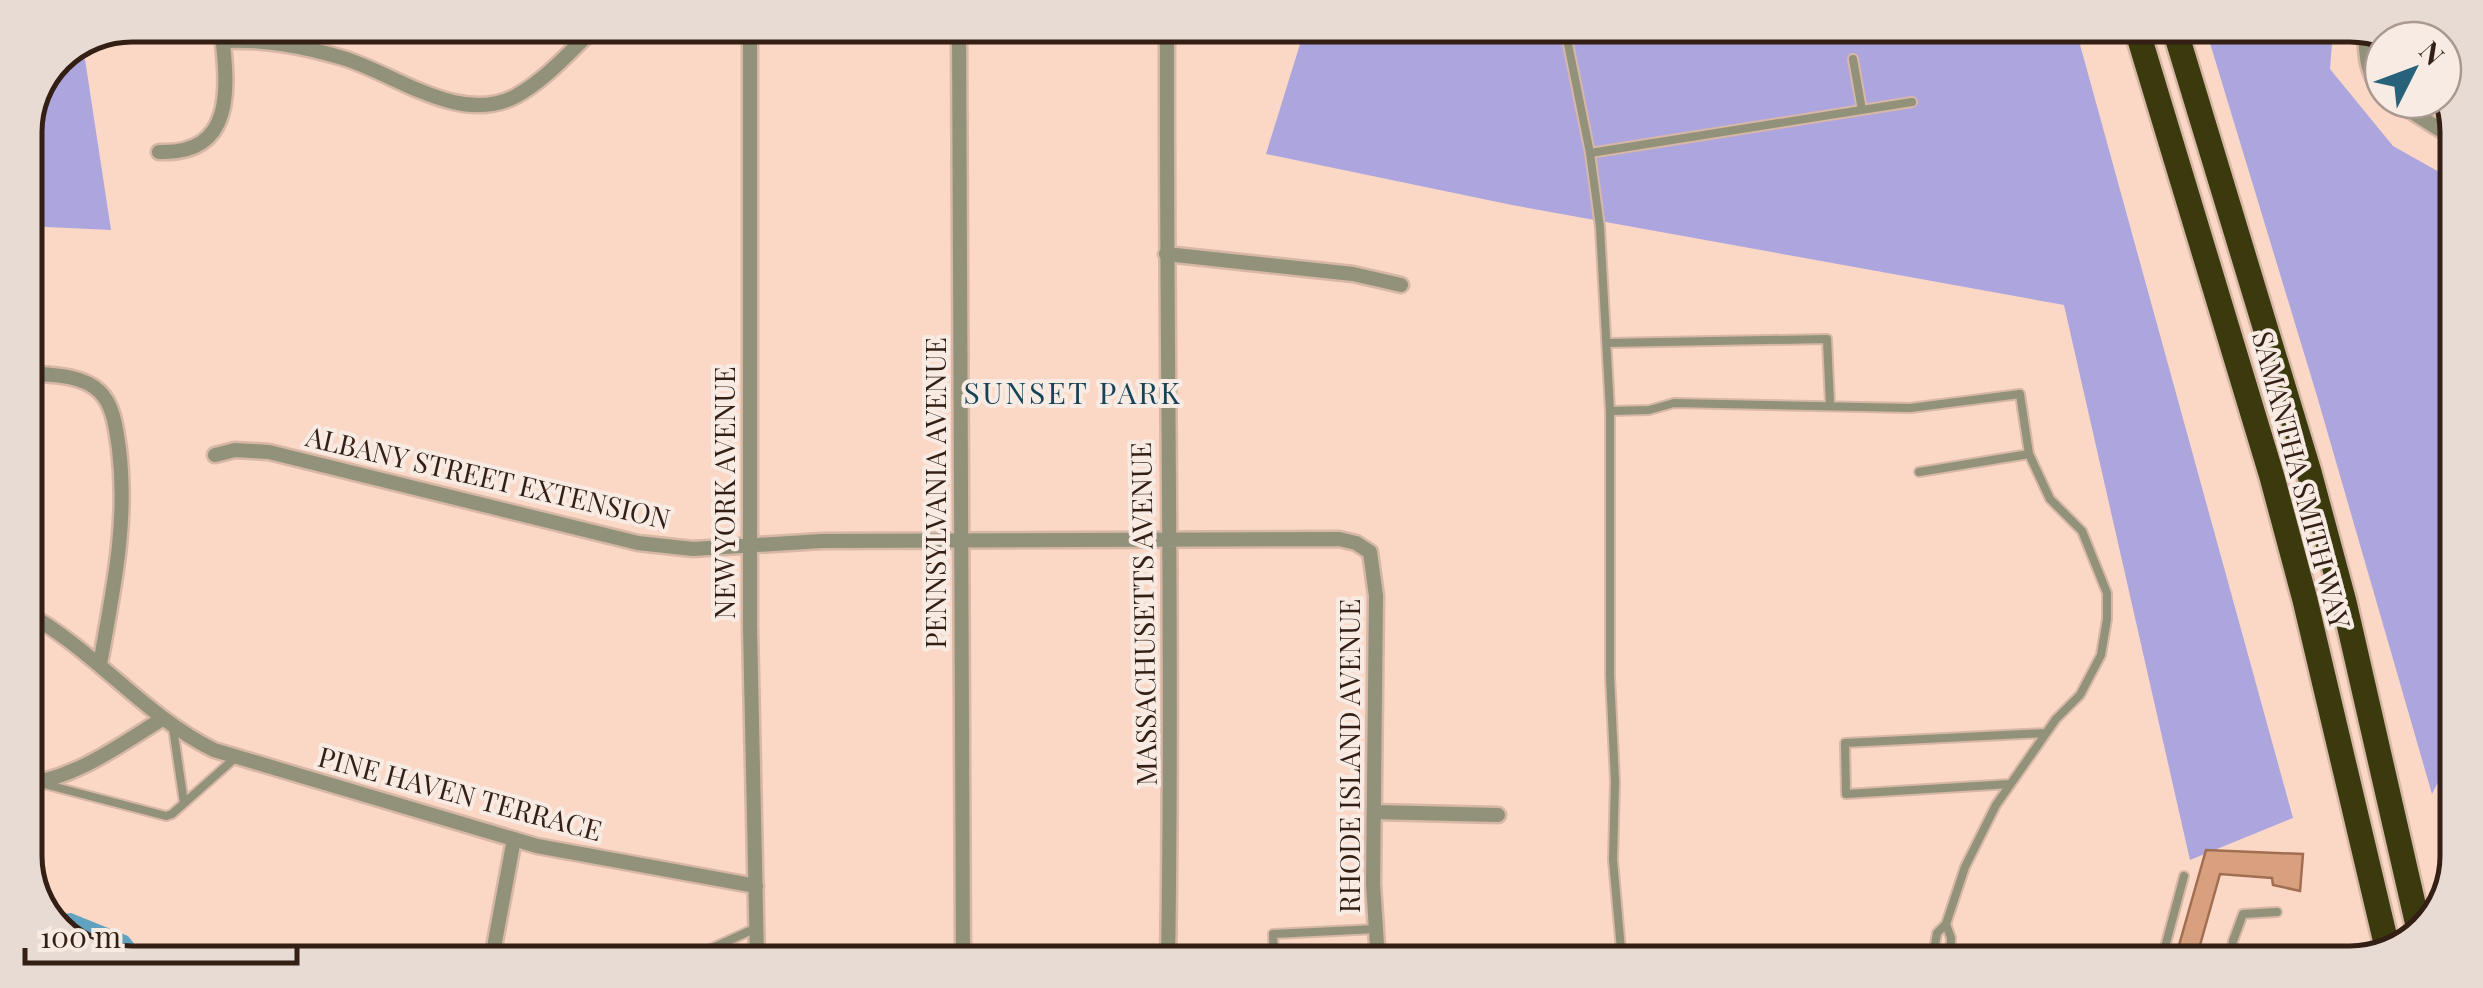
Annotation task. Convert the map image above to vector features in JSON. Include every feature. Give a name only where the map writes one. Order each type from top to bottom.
[{"type":"highway","name":"SAMANTHA SMITH WAY","points":[[2141,42],[2276,492],[2385,938]]},
{"type":"highway","name":"SAMANTHA SMITH WAY","points":[[2179,42],[2314,488],[2417,916]]},
{"type":"highway","points":[[2378,911],[2378,941]]},
{"type":"street","points":[[160,152],[182,152],[206,139],[220,124],[225,103],[222,42]]},
{"type":"street","points":[[277,42],[348,60],[442,98],[475,106],[504,101],[532,85],[580,42]]},
{"type":"street","name":"NEW YORK AVENUE","points":[[750,42],[751,544],[758,946]]},
{"type":"street","name":"PENNSYLVANIA AVENUE","points":[[959,42],[963,946]]},
{"type":"street","name":"MASSACHUSETTS AVENUE","points":[[1167,42],[1171,781],[1168,946]]},
{"type":"street","points":[[1166,254],[1353,274],[1402,285]]},
{"type":"street","points":[[42,375],[82,381],[102,393],[113,415],[123,510],[121,546],[100,664]]},
{"type":"street","name":"ALBANY STREET EXTENSION","points":[[216,455],[235,450],[269,452],[638,543],[692,550],[751,544],[1168,537],[1339,539],[1370,552]]},
{"type":"street","name":"RHODE ISLAND AVENUE","points":[[1370,552],[1377,614],[1373,884],[1377,946]]},
{"type":"street","name":"PINE HAVEN TERRACE","points":[[43,623],[69,639],[168,723],[235,758],[514,839],[756,886]]},
{"type":"street","points":[[43,780],[100,759],[168,723]]},
{"type":"street","points":[[1374,812],[1498,815]]},
{"type":"street","points":[[494,946],[514,839]]},
{"type":"lane","points":[[1568,42],[1600,227],[1607,343],[1615,782],[1612,860],[1621,946]]},
{"type":"lane","points":[[1853,60],[1862,110]]},
{"type":"lane","points":[[1590,153],[1912,102]]},
{"type":"lane","points":[[1607,343],[1826,339],[1830,404]]},
{"type":"lane","points":[[1610,411],[1649,410],[1674,404],[1910,408],[2020,394],[2029,454],[2050,498],[2082,532],[2107,593],[2108,619],[2101,655],[2080,695],[2046,733],[1996,805],[1966,868],[1946,924],[1937,933],[1935,946]]},
{"type":"lane","points":[[1919,472],[2029,454]]},
{"type":"lane","points":[[168,723],[184,803]]},
{"type":"lane","points":[[2010,784],[1846,794],[1844,743],[2046,733]]},
{"type":"lane","points":[[43,787],[155,815],[172,814],[235,758]]},
{"type":"lane","points":[[2165,946],[2184,876]]},
{"type":"lane","points":[[2232,946],[2243,914],[2277,912]]},
{"type":"lane","points":[[1946,924],[1951,946]]},
{"type":"lane","points":[[715,946],[757,927]]},
{"type":"lane","points":[[1273,946],[1272,934],[1376,929]]},
{"type":"shaded area","points":[[1301,42],[2079,42],[2293,818],[2190,860],[2064,305],[1512,205],[1266,154]]},
{"type":"shaded area","points":[[2210,42],[2332,42],[2330,69],[2363,109],[2363,120],[2372,120],[2393,146],[2440,172],[2440,778],[2432,794]]},
{"type":"shaded area","points":[[85,57],[111,230],[42,227],[44,115],[58,83]]},
{"type":"water","points":[[71,913],[128,936],[136,946],[104,941],[78,927],[65,914]]},
{"type":"building","points":[[2206,850],[2303,854],[2300,891],[2273,885],[2272,878],[2220,874],[2200,946],[2179,946]]},
{"type":"district","name":"SUNSET PARK","points":[[1073,394]]}]
